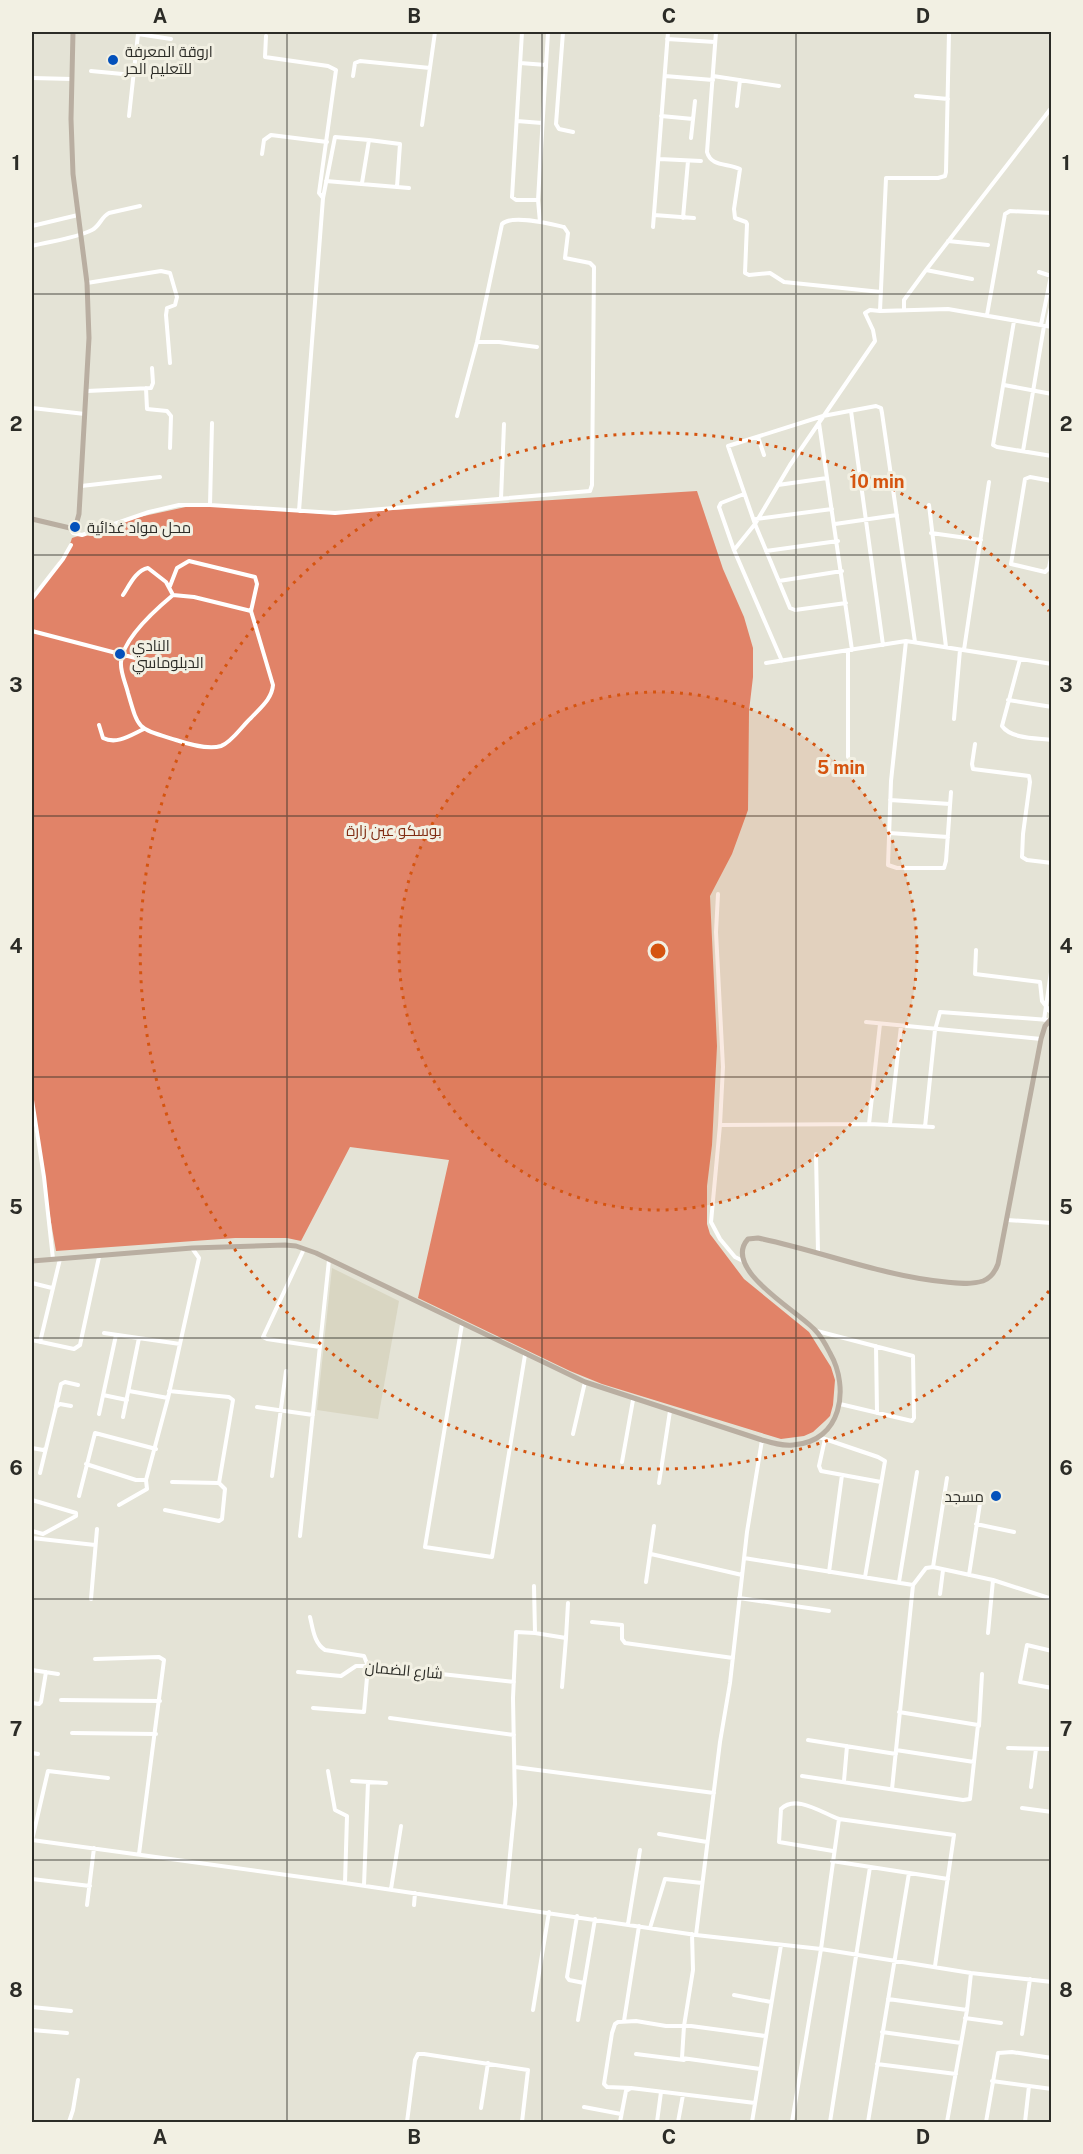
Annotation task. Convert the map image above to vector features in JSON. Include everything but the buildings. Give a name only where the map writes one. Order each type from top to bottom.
[{"type":"main road","points":[[32,519],[70,528],[78,522],[89,338],[87,283],[73,174],[73,32]]},
{"type":"main road","points":[[32,1261],[192,1248],[285,1245],[304,1249],[585,1382],[633,1400],[775,1444],[795,1445],[818,1436],[829,1427],[840,1404],[842,1389],[838,1370],[831,1353],[816,1331],[762,1286],[749,1272],[743,1261],[744,1244],[748,1239],[754,1237],[906,1276],[942,1281],[976,1282],[987,1278],[995,1270],[999,1258],[1041,1038],[1049,1018]]},
{"type":"street","points":[[422,125],[435,32]]},
{"type":"street","points":[[522,32],[512,196],[516,200],[538,200]]},
{"type":"street","points":[[540,222],[538,200],[548,32]]},
{"type":"street","points":[[563,32],[556,124],[559,129],[573,132]]},
{"type":"street","points":[[653,227],[668,32]]},
{"type":"street","points":[[716,32],[707,152],[714,162],[740,169],[734,209],[735,218],[747,224],[745,273],[749,275],[770,273],[783,282],[881,292]]},
{"type":"street","points":[[880,311],[886,178],[931,179],[945,176],[949,32]]},
{"type":"street","points":[[129,116],[138,33],[171,39]]},
{"type":"street","points":[[266,36],[265,57],[328,66],[336,70],[319,193],[323,198]]},
{"type":"street","points":[[667,39],[715,42]]},
{"type":"street","points":[[353,76],[355,63],[360,61],[430,68]]},
{"type":"street","points":[[520,63],[546,65]]},
{"type":"street","points":[[91,71],[133,75]]},
{"type":"street","points":[[665,76],[740,80],[779,86]]},
{"type":"street","points":[[32,78],[72,79]]},
{"type":"street","points":[[737,106],[740,80]]},
{"type":"street","points":[[916,96],[948,99]]},
{"type":"street","points":[[691,138],[695,100]]},
{"type":"street","points":[[904,310],[904,300],[1052,107]]},
{"type":"street","points":[[661,116],[693,119]]},
{"type":"street","points":[[517,121],[542,123]]},
{"type":"street","points":[[262,154],[264,140],[271,135],[327,142]]},
{"type":"street","points":[[299,511],[323,198],[335,137],[400,144],[397,187]]},
{"type":"street","points":[[362,183],[369,140]]},
{"type":"street","points":[[659,159],[700,161]]},
{"type":"street","points":[[683,218],[688,161]]},
{"type":"street","points":[[326,181],[409,188]]},
{"type":"street","points":[[32,246],[81,234],[97,227],[104,215],[140,206]]},
{"type":"street","points":[[987,315],[1005,214],[1010,211],[1052,213]]},
{"type":"street","points":[[32,226],[78,215]]},
{"type":"street","points":[[654,215],[694,218]]},
{"type":"street","points":[[70,528],[73,533],[82,535],[166,507],[179,505],[344,512],[586,492],[592,488],[594,267],[590,263],[567,259],[565,255],[567,230],[557,225],[509,219],[502,224],[477,342],[457,416]]},
{"type":"street","points":[[948,241],[988,244]]},
{"type":"street","points":[[926,270],[972,279]]},
{"type":"street","points":[[87,283],[158,271],[170,273],[177,300],[175,305],[167,308],[166,315],[170,363]]},
{"type":"street","points":[[1039,272],[1051,276],[1046,326]]},
{"type":"street","points":[[1023,451],[1033,390],[1052,303]]},
{"type":"street","points":[[734,550],[756,521],[823,416],[875,341],[873,330],[865,313],[870,310],[948,309],[1046,326]]},
{"type":"street","points":[[1014,321],[993,445],[1051,456],[1052,451]]},
{"type":"street","points":[[477,342],[499,342],[537,347]]},
{"type":"street","points":[[87,391],[153,386],[152,368]]},
{"type":"street","points":[[1004,385],[1052,394]]},
{"type":"street","points":[[146,388],[147,410],[167,411],[171,416],[170,448]]},
{"type":"street","points":[[846,603],[792,610],[766,551],[728,447],[823,416],[876,406],[882,410],[915,642]]},
{"type":"street","points":[[32,408],[86,414]]},
{"type":"street","points":[[851,411],[883,645]]},
{"type":"street","points":[[210,505],[212,423]]},
{"type":"street","points":[[819,423],[846,603],[850,650],[849,758]]},
{"type":"street","points":[[501,499],[504,424]]},
{"type":"street","points":[[758,437],[764,455]]},
{"type":"street","points":[[81,486],[160,477]]},
{"type":"street","points":[[778,485],[827,478]]},
{"type":"street","points":[[1052,481],[1025,478],[1011,564],[1045,572],[1049,568],[1052,552]]},
{"type":"street","points":[[954,719],[962,650],[989,482]]},
{"type":"street","points":[[744,494],[719,505],[734,550],[782,661]]},
{"type":"street","points":[[929,505],[946,647]]},
{"type":"street","points":[[756,521],[832,509]]},
{"type":"street","points":[[835,524],[897,515]]},
{"type":"street","points":[[931,533],[981,540]]},
{"type":"street","points":[[766,551],[838,541]]},
{"type":"street","points":[[32,598],[63,559],[71,545]]},
{"type":"street","points":[[170,586],[177,568],[189,561],[255,577],[257,584],[251,611],[272,678],[273,691],[227,742],[219,746],[192,744],[144,729],[139,725],[133,713],[121,669],[122,654],[130,638],[173,595]]},
{"type":"street","points":[[123,595],[142,569],[153,571],[170,586],[173,595]]},
{"type":"street","points":[[779,581],[842,571]]},
{"type":"street","points":[[173,595],[194,597],[251,611]]},
{"type":"street","points":[[32,631],[147,661]]},
{"type":"street","points":[[906,641],[890,800],[888,865],[897,868],[944,868],[951,792]]},
{"type":"street","points":[[766,663],[906,641],[1052,664]]},
{"type":"street","points":[[1020,659],[1002,723],[1004,730],[1012,734],[1052,740]]},
{"type":"street","points":[[1008,700],[1052,707]]},
{"type":"street","points":[[99,724],[103,738],[111,741],[144,729]]},
{"type":"street","points":[[975,744],[973,770],[1029,776],[1022,857],[1027,860],[1052,863]]},
{"type":"street","points":[[890,800],[950,804]]},
{"type":"street","points":[[889,833],[948,837]]},
{"type":"street","points":[[717,894],[716,932],[723,1058],[720,1125],[711,1222],[720,1239],[735,1257],[743,1261]]},
{"type":"street","points":[[976,950],[975,974],[1040,982],[1042,1001],[1049,1018]]},
{"type":"street","points":[[1049,1018],[1046,1007],[1052,965]]},
{"type":"street","points":[[925,1126],[937,1015],[942,1011],[1049,1018]]},
{"type":"street","points":[[866,1022],[1041,1038]]},
{"type":"street","points":[[869,1124],[880,1024]]},
{"type":"street","points":[[890,1124],[901,1026]]},
{"type":"street","points":[[32,1100],[56,1259],[40,1342]]},
{"type":"street","points":[[720,1125],[890,1124],[933,1127]]},
{"type":"street","points":[[816,1154],[818,1252]]},
{"type":"street","points":[[1007,1220],[1052,1223]]},
{"type":"street","points":[[119,1505],[147,1489],[146,1480],[168,1398],[198,1258],[192,1248]]},
{"type":"street","points":[[304,1249],[263,1337],[320,1347]]},
{"type":"street","points":[[32,1340],[74,1349],[80,1345],[99,1257]]},
{"type":"street","points":[[300,1536],[329,1260]]},
{"type":"street","points":[[32,1282],[52,1288]]},
{"type":"street","points":[[462,1324],[425,1547],[492,1557],[525,1355]]},
{"type":"street","points":[[816,1331],[913,1356],[914,1418],[912,1421],[840,1404]]},
{"type":"street","points":[[104,1333],[180,1344]]},
{"type":"street","points":[[99,1414],[116,1335]]},
{"type":"street","points":[[123,1417],[139,1338]]},
{"type":"street","points":[[876,1346],[878,1413]]},
{"type":"street","points":[[272,1476],[286,1371]]},
{"type":"street","points":[[40,1473],[61,1384],[65,1382],[78,1384]]},
{"type":"street","points":[[573,1434],[585,1382]]},
{"type":"street","points":[[129,1391],[168,1398]]},
{"type":"street","points":[[169,1391],[229,1397],[233,1400],[219,1483]]},
{"type":"street","points":[[103,1395],[127,1400]]},
{"type":"street","points":[[622,1462],[633,1400]]},
{"type":"street","points":[[56,1407],[60,1404],[71,1406]]},
{"type":"street","points":[[257,1407],[313,1415]]},
{"type":"street","points":[[659,1483],[670,1411]]},
{"type":"street","points":[[79,1496],[95,1433],[156,1449]]},
{"type":"street","points":[[818,1436],[882,1458],[885,1463],[865,1577]]},
{"type":"street","points":[[825,1439],[819,1469],[881,1482]]},
{"type":"street","points":[[684,2060],[681,2056],[693,1970],[694,1935],[762,1440]]},
{"type":"street","points":[[32,1448],[43,1450],[46,1446]]},
{"type":"street","points":[[87,1464],[136,1480],[146,1480]]},
{"type":"street","points":[[899,1582],[917,1472]]},
{"type":"street","points":[[829,1572],[842,1475]]},
{"type":"street","points":[[933,1567],[947,1478]]},
{"type":"street","points":[[165,1510],[221,1520],[225,1489],[219,1483],[172,1482]]},
{"type":"street","points":[[969,1575],[981,1497]]},
{"type":"street","points":[[32,1500],[76,1513],[76,1516],[44,1534],[32,1531]]},
{"type":"street","points":[[976,1524],[1014,1532]]},
{"type":"street","points":[[645,1582],[654,1526]]},
{"type":"street","points":[[91,1599],[97,1529]]},
{"type":"street","points":[[32,1538],[95,1545]]},
{"type":"street","points":[[651,1554],[742,1575]]},
{"type":"street","points":[[744,1558],[913,1585]]},
{"type":"street","points":[[892,1789],[913,1585],[926,1568],[933,1567],[969,1575],[1052,1599]]},
{"type":"street","points":[[940,1594],[944,1570]]},
{"type":"street","points":[[988,1633],[993,1581]]},
{"type":"street","points":[[534,1586],[535,1633]]},
{"type":"street","points":[[739,1598],[829,1611]]},
{"type":"street","points":[[562,1687],[568,1603]]},
{"type":"street","points":[[310,1617],[316,1642],[320,1647],[325,1650],[364,1656],[369,1666],[364,1712],[314,1708]]},
{"type":"street","points":[[592,1622],[622,1625],[622,1639],[625,1643],[733,1658]]},
{"type":"street","points":[[505,1906],[515,1804],[516,1632],[566,1638]]},
{"type":"street","points":[[1052,1651],[1027,1645],[1020,1682],[1052,1688]]},
{"type":"street","points":[[95,1659],[164,1658],[139,1854]]},
{"type":"street","name":"شارع الضمان","points":[[298,1672],[341,1676],[356,1666],[369,1666],[514,1682]]},
{"type":"street","points":[[32,1670],[58,1674]]},
{"type":"street","points":[[32,1703],[41,1702],[46,1672]]},
{"type":"street","points":[[802,1776],[968,1800],[971,1797],[979,1726],[982,1674]]},
{"type":"street","points":[[61,1700],[160,1701]]},
{"type":"street","points":[[899,1712],[979,1726]]},
{"type":"street","points":[[390,1718],[514,1735]]},
{"type":"street","points":[[72,1733],[156,1734]]},
{"type":"street","points":[[808,1740],[974,1762]]},
{"type":"street","points":[[844,1781],[847,1746]]},
{"type":"street","points":[[1008,1748],[1052,1749]]},
{"type":"street","points":[[1030,1786],[1036,1748]]},
{"type":"street","points":[[32,1754],[38,1754]]},
{"type":"street","points":[[515,1767],[714,1793]]},
{"type":"street","points":[[108,1778],[48,1771],[32,1840],[345,1882],[694,1935],[821,1949],[971,1973],[1052,1982]]},
{"type":"street","points":[[328,1771],[334,1810],[347,1816],[345,1882]]},
{"type":"street","points":[[352,1781],[386,1783]]},
{"type":"street","points":[[364,1885],[368,1782]]},
{"type":"street","points":[[833,1851],[779,1842],[781,1809],[785,1805],[798,1802],[839,1819],[952,1834],[954,1837],[935,1966]]},
{"type":"street","points":[[1022,1808],[1052,1812]]},
{"type":"street","points":[[792,2122],[821,1949],[839,1819]]},
{"type":"street","points":[[391,1889],[401,1826]]},
{"type":"street","points":[[659,1834],[707,1842]]},
{"type":"street","points":[[87,1905],[94,1848]]},
{"type":"street","points":[[628,1924],[640,1850]]},
{"type":"street","points":[[832,1861],[948,1879]]},
{"type":"street","points":[[830,2122],[870,1867]]},
{"type":"street","points":[[875,2122],[868,2122],[909,1873]]},
{"type":"street","points":[[650,1928],[665,1879],[702,1883]]},
{"type":"street","points":[[32,1880],[90,1886]]},
{"type":"street","points":[[414,1905],[415,1893]]},
{"type":"street","points":[[533,2010],[549,1912]]},
{"type":"street","points":[[577,1916],[567,1977],[569,1980],[584,1983]]},
{"type":"street","points":[[578,2020],[595,1919]]},
{"type":"street","points":[[624,2021],[639,1926]]},
{"type":"street","points":[[752,2122],[781,1945]]},
{"type":"street","points":[[947,2122],[967,2010],[971,1973]]},
{"type":"street","points":[[1022,2034],[1030,1979]]},
{"type":"street","points":[[734,1995],[771,2002]]},
{"type":"street","points":[[888,1999],[967,2010]]},
{"type":"street","points":[[32,2007],[70,2011]]},
{"type":"street","points":[[965,2018],[1001,2023]]},
{"type":"street","points":[[755,2103],[604,2084],[613,2027],[618,2022],[684,2026],[765,2036]]},
{"type":"street","points":[[32,2030],[67,2033]]},
{"type":"street","points":[[882,2032],[961,2043]]},
{"type":"street","points":[[986,2122],[998,2053],[1012,2052],[1052,2058]]},
{"type":"street","points":[[407,2122],[414,2066],[418,2054],[528,2070],[522,2122]]},
{"type":"street","points":[[636,2054],[760,2069]]},
{"type":"street","points":[[482,2108],[488,2063]]},
{"type":"street","points":[[877,2064],[956,2074]]},
{"type":"street","points":[[69,2122],[78,2080]]},
{"type":"street","points":[[992,2081],[1052,2089]]},
{"type":"street","points":[[1025,2122],[1029,2086]]},
{"type":"street","points":[[620,2122],[626,2091],[631,2088]]},
{"type":"street","points":[[657,2122],[661,2092]]},
{"type":"street","points":[[678,2122],[682,2095]]},
{"type":"street","points":[[584,2107],[621,2114]]},
{"type":"shaded area","points":[[332,1268],[399,1301],[378,1419],[317,1410]]},
{"type":"green space","name":"بوسكو عين زارة","points":[[697,491],[723,569],[744,617],[753,648],[753,677],[749,711],[748,810],[732,854],[710,896],[717,1046],[712,1145],[707,1186],[707,1224],[710,1234],[744,1279],[809,1332],[831,1367],[835,1380],[830,1416],[813,1432],[804,1436],[781,1439],[602,1384],[418,1298],[449,1160],[350,1147],[301,1241],[287,1238],[235,1238],[56,1251],[32,1112],[32,600],[69,547],[72,538],[130,519],[195,505],[328,514]]},
{"type":"place","name":"اروقة المعرفة للتعليم الحر","points":[[113,60]]},
{"type":"place","name":"محل مواد غذائية","points":[[75,527]]},
{"type":"place","name":"النادي الدبلوماسي","points":[[120,654]]},
{"type":"place","name":"مسجد","points":[[996,1496]]}]
